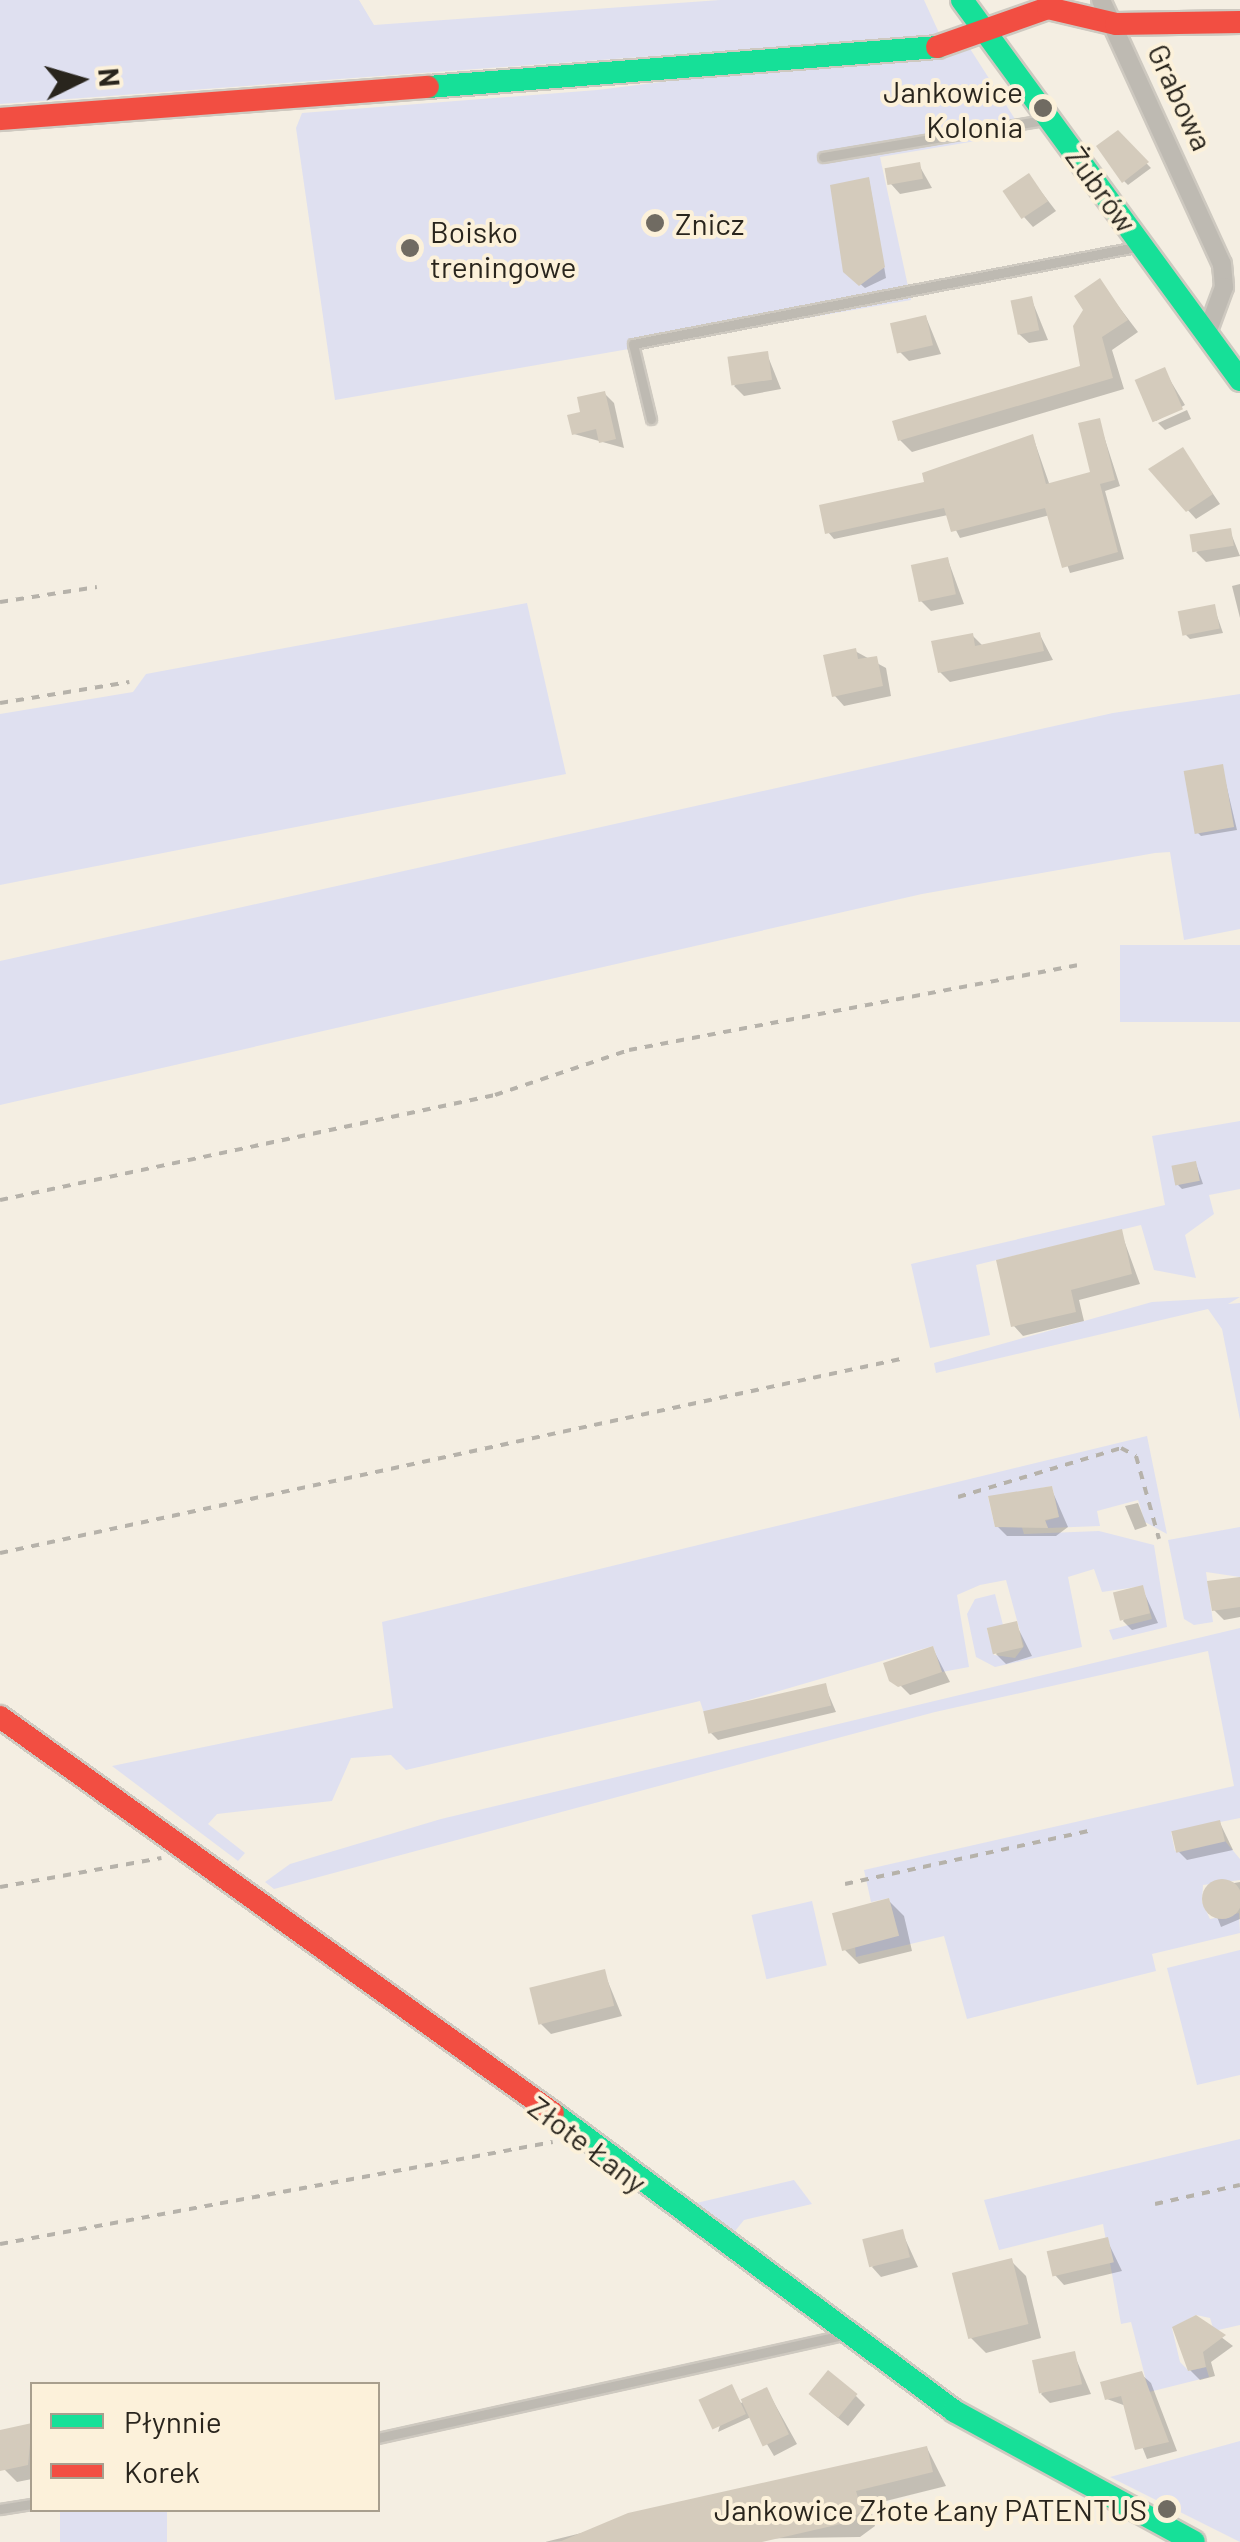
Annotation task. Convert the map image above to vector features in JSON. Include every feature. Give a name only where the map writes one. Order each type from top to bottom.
[{"type":"street","name":"Żubrów","points":[[962,0],[1240,380]]},
{"type":"street","name":"Grabowa","points":[[1102,0],[1222,264],[1224,287],[1207,333]]},
{"type":"street","points":[[0,118],[930,50],[1048,8],[1116,24],[1240,22]]},
{"type":"street","name":"Złote Łany","points":[[0,1717],[188,1846],[954,2412],[1189,2541]]},
{"type":"lane","points":[[823,157],[1051,118]]},
{"type":"lane","points":[[651,418],[633,344],[1144,246]]},
{"type":"lane","points":[[380,2438],[846,2334]]},
{"type":"lane","points":[[0,2509],[30,2504]]},
{"type":"path","points":[[0,602],[97,587]]},
{"type":"path","points":[[0,703],[129,682]]},
{"type":"path","points":[[0,1200],[494,1095],[628,1050],[1077,965]]},
{"type":"path","points":[[0,1553],[904,1358]]},
{"type":"path","points":[[958,1497],[1121,1448],[1136,1456],[1158,1539]]},
{"type":"path","points":[[845,1884],[1088,1831]]},
{"type":"path","points":[[0,1887],[188,1846]]},
{"type":"path","points":[[0,2244],[500,2153],[569,2131]]},
{"type":"path","points":[[1155,2204],[1240,2185]]},
{"type":"shaded area","points":[[0,0],[359,0],[374,25],[720,0],[924,0],[940,35],[0,104]]},
{"type":"shaded area","points":[[967,44],[1024,133],[880,157],[911,300],[335,400],[296,128],[302,113],[597,90]]},
{"type":"shaded area","points":[[527,603],[566,774],[0,885],[0,714],[133,692],[146,674]]},
{"type":"shaded area","points":[[1240,694],[1240,929],[1184,940],[1170,852],[1155,853],[922,894],[0,1105],[0,961],[1113,713]]},
{"type":"shaded area","points":[[1120,945],[1240,945],[1240,1022],[1120,1022]]},
{"type":"shaded area","points":[[1240,1121],[1240,1189],[1209,1195],[1214,1214],[1185,1235],[1196,1278],[1154,1270],[1141,1225],[976,1265],[990,1335],[930,1348],[911,1264],[1165,1205],[1152,1136]]},
{"type":"shaded area","points":[[1240,1297],[1228,1304],[1240,1303],[1240,1420],[1222,1329],[1208,1309],[936,1373],[934,1363],[1152,1302]]},
{"type":"shaded area","points":[[1147,1436],[1167,1534],[1145,1522],[1138,1500],[1097,1511],[1100,1526],[1048,1528],[1045,1521],[1059,1517],[1052,1486],[988,1497],[995,1527],[1020,1521],[1024,1534],[1099,1531],[1154,1545],[1167,1627],[1113,1640],[1109,1630],[1152,1619],[1143,1586],[1102,1592],[1094,1569],[1068,1577],[1082,1647],[995,1667],[976,1657],[967,1614],[975,1599],[995,1594],[1003,1625],[987,1630],[994,1655],[1015,1658],[1024,1646],[1006,1580],[980,1585],[957,1595],[969,1667],[942,1672],[933,1646],[704,1713],[700,1701],[406,1770],[391,1755],[351,1758],[332,1801],[217,1814],[208,1824],[245,1853],[238,1861],[112,1766],[393,1708],[382,1622]]},
{"type":"shaded area","points":[[1240,1527],[1240,1577],[1206,1572],[1213,1622],[1194,1625],[1184,1619],[1168,1540]]},
{"type":"shaded area","points":[[1240,1628],[1240,1818],[1171,1832],[1175,1851],[1225,1841],[1240,1859],[1240,1880],[1203,1885],[1202,1902],[1210,1919],[1239,1913],[1240,1933],[1152,1954],[1156,1971],[967,2019],[944,1936],[856,1957],[855,1947],[898,1935],[889,1898],[871,1902],[864,1870],[1234,1786],[1208,1651],[935,1712],[274,1889],[265,1882],[290,1864],[441,1819]]},
{"type":"shaded area","points":[[812,1901],[827,1965],[766,1979],[752,1915]]},
{"type":"shaded area","points":[[1240,1950],[1240,2075],[1197,2085],[1167,1968]]},
{"type":"shaded area","points":[[1240,2139],[1240,2325],[1214,2331],[1210,2318],[1196,2315],[1172,2328],[1180,2362],[1189,2371],[1206,2367],[1209,2377],[1149,2392],[1131,2322],[1121,2324],[1103,2224],[999,2250],[984,2200]]},
{"type":"shaded area","points":[[794,2180],[812,2204],[744,2220],[731,2236],[688,2205]]},
{"type":"shaded area","points":[[1240,2441],[1240,2542],[1110,2477]]},
{"type":"shaded area","points":[[60,2512],[167,2512],[167,2542],[60,2542]]},
{"type":"building","points":[[1118,130],[1149,162],[1122,183],[1096,146]]},
{"type":"building","points":[[920,162],[923,179],[887,185],[885,168]]},
{"type":"building","points":[[1029,173],[1048,201],[1021,219],[1002,191]]},
{"type":"building","points":[[869,177],[885,267],[859,286],[843,272],[830,185]]},
{"type":"building","points":[[1100,278],[1128,320],[1102,337],[1113,378],[898,441],[892,421],[1080,366],[1073,326],[1083,310],[1074,296]]},
{"type":"building","points":[[1032,296],[1039,330],[1018,335],[1010,301]]},
{"type":"building","points":[[926,315],[933,345],[897,354],[890,323]]},
{"type":"building","points":[[768,351],[772,380],[731,385],[727,357]]},
{"type":"building","points":[[1165,367],[1183,409],[1153,422],[1135,380]]},
{"type":"building","points":[[605,391],[616,439],[599,443],[596,429],[572,435],[567,415],[580,412],[577,397]]},
{"type":"building","points":[[1100,418],[1115,480],[1100,484],[1118,552],[1062,568],[1045,508],[951,532],[944,508],[825,534],[819,505],[924,482],[922,473],[1033,434],[1046,484],[1090,472],[1078,423]]},
{"type":"building","points":[[1183,447],[1213,494],[1186,512],[1148,469]]},
{"type":"building","points":[[1231,528],[1234,546],[1192,552],[1190,535]]},
{"type":"building","points":[[948,557],[956,594],[919,602],[911,565]]},
{"type":"building","points":[[1215,604],[1220,629],[1182,636],[1178,611]]},
{"type":"building","points":[[1040,632],[1044,651],[938,673],[931,641],[973,633],[975,646]]},
{"type":"building","points":[[856,648],[858,659],[877,656],[883,686],[832,697],[823,655]]},
{"type":"building","points":[[1223,764],[1234,827],[1195,834],[1184,771]]},
{"type":"building","points":[[1196,1161],[1200,1181],[1175,1185],[1171,1166]]},
{"type":"building","points":[[1122,1229],[1132,1274],[1071,1290],[1076,1312],[1011,1327],[996,1260]]},
{"type":"building","points":[[1052,1486],[1059,1517],[1045,1520],[1048,1528],[995,1527],[988,1496]]},
{"type":"building","points":[[1240,1577],[1240,1607],[1212,1611],[1207,1581]]},
{"type":"building","points":[[1143,1585],[1150,1613],[1120,1621],[1113,1592]]},
{"type":"building","points":[[1017,1621],[1023,1647],[993,1654],[987,1628]]},
{"type":"building","points":[[933,1646],[942,1672],[898,1687],[889,1681],[883,1663]]},
{"type":"building","points":[[826,1683],[831,1705],[708,1734],[703,1711]]},
{"type":"building","points":[[1220,1820],[1225,1841],[1176,1853],[1171,1831]]},
{"type":"building","points":[[1222,1879],[1236,1885],[1240,1892],[1236,1913],[1222,1919],[1208,1913],[1202,1899],[1208,1885]]},
{"type":"building","points":[[889,1898],[899,1936],[842,1951],[832,1913]]},
{"type":"building","points":[[605,1969],[614,2006],[539,2025],[529,1988]]},
{"type":"building","points":[[903,2229],[910,2257],[869,2267],[862,2239]]},
{"type":"building","points":[[1108,2237],[1114,2262],[1052,2277],[1047,2251]]},
{"type":"building","points":[[1012,2258],[1028,2324],[968,2339],[952,2273]]},
{"type":"building","points":[[1196,2315],[1226,2335],[1203,2352],[1206,2367],[1188,2371],[1172,2327]]},
{"type":"building","points":[[1075,2351],[1082,2384],[1039,2393],[1032,2360]]},
{"type":"building","points":[[828,2370],[858,2394],[838,2418],[808,2394]]},
{"type":"building","points":[[1142,2371],[1169,2442],[1135,2450],[1121,2396],[1105,2400],[1100,2382]]},
{"type":"building","points":[[732,2384],[746,2414],[712,2430],[698,2400]]},
{"type":"building","points":[[767,2387],[789,2434],[763,2446],[741,2399]]},
{"type":"building","points":[[30,2423],[28,2465],[0,2471],[0,2430]]},
{"type":"building","points":[[927,2446],[933,2472],[856,2491],[862,2511],[845,2523],[762,2542],[559,2542],[628,2513]]},
{"type":"traffic: fast","points":[[962,0],[1240,380]]},
{"type":"traffic: fast","points":[[428,87],[937,47]]},
{"type":"traffic: fast","points":[[553,2113],[954,2411],[1194,2542]]},
{"type":"traffic: jam","points":[[937,47],[1048,8],[1116,24],[1240,22]]},
{"type":"traffic: jam","points":[[0,119],[428,87]]},
{"type":"traffic: jam","points":[[0,1717],[553,2113]]},
{"type":"place","name":"Jankowice Kolonia","points":[[1043,108]]},
{"type":"place","name":"Znicz","points":[[655,223]]},
{"type":"place","name":"Boisko treningowe","points":[[410,248]]},
{"type":"place","name":"Jankowice Złote Łany PATENTUS","points":[[1167,2509]]}]
